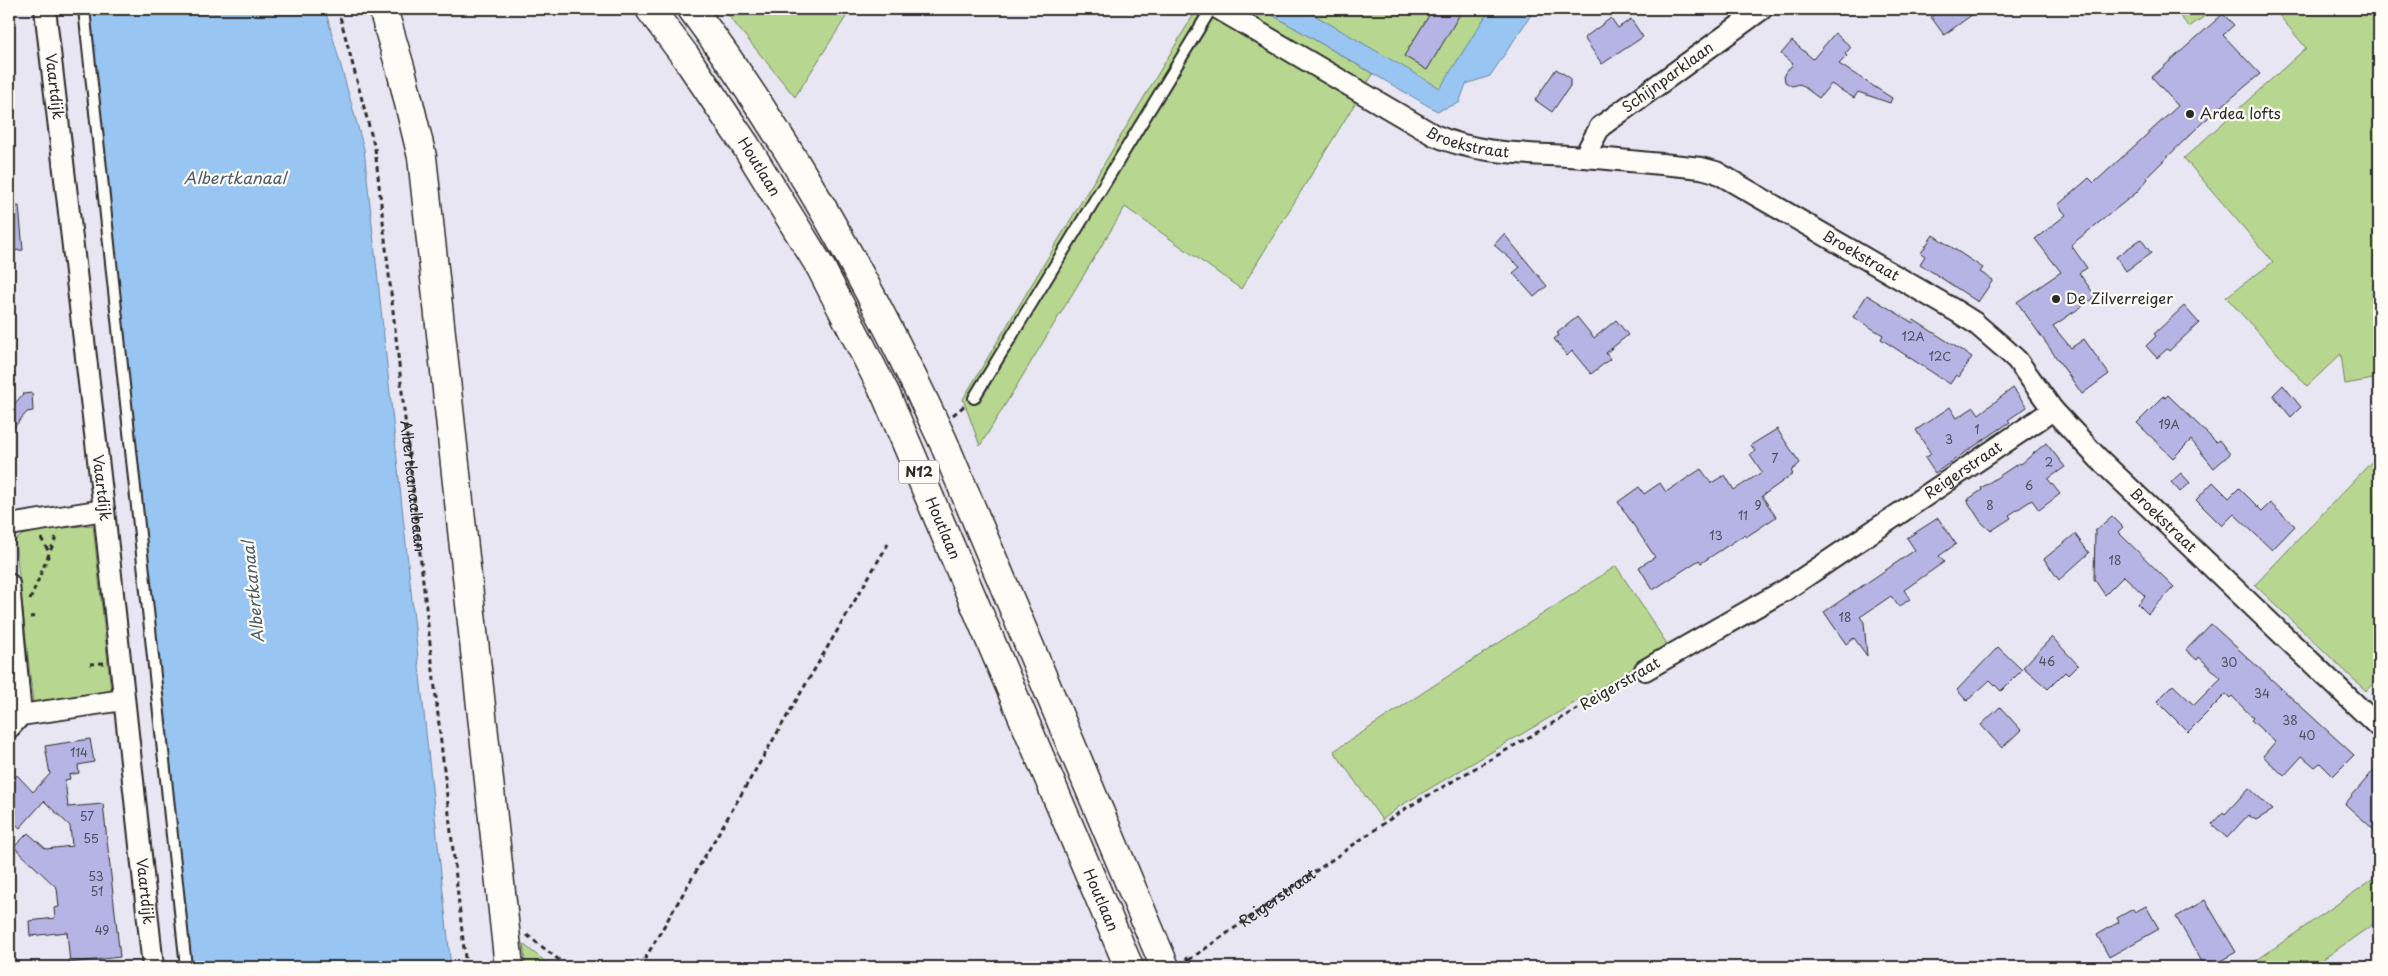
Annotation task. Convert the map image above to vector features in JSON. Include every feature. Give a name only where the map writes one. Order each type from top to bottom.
[{"type":"main road","points":[[382,9],[402,74],[422,157],[509,967]]},
{"type":"main road","name":"Houtlaan","points":[[650,9],[686,57],[741,138],[816,260],[886,395],[1129,967]]},
{"type":"main road","name":"N12","points":[[692,9],[775,129],[849,252],[943,441],[1177,964]]},
{"type":"street","name":"Vaartdijk","points":[[45,9],[104,510],[153,967]]},
{"type":"street","name":"Broekstraat","points":[[1219,9],[1434,135],[1456,145],[1491,152],[1584,157],[1701,168],[1732,179],[1976,323],[2017,360],[2053,410],[2098,458],[2379,727]]},
{"type":"street","name":"Schijnparklaan","points":[[1584,157],[1600,127],[1762,9]]},
{"type":"street","name":"Reigerstraat","points":[[1645,670],[1787,589],[2053,410]]},
{"type":"street","points":[[9,525],[104,510]]},
{"type":"street","points":[[9,584],[15,721],[123,700]]},
{"type":"lane","points":[[84,9],[186,967]]},
{"type":"lane","points":[[974,398],[1211,9]]},
{"type":"path","name":"Albertkanaalbaan","points":[[338,9],[375,149],[466,967]]},
{"type":"path","points":[[28,605],[58,534],[74,514]]},
{"type":"path","points":[[640,967],[888,544]]},
{"type":"path","points":[[29,611],[32,622]]},
{"type":"path","name":"Reigerstraat","points":[[1177,964],[1403,810],[1645,670]]},
{"type":"path","points":[[505,932],[525,934],[568,967]]},
{"type":"path","points":[[1177,964],[1192,967]]},
{"type":"green space","points":[[723,9],[851,9],[795,97]]},
{"type":"green space","points":[[1197,9],[1262,9],[1373,74],[1241,289],[1125,207],[980,446],[963,399]]},
{"type":"green space","points":[[1304,9],[1490,9],[1440,89]]},
{"type":"green space","points":[[2174,9],[2215,9],[2189,27]]},
{"type":"green space","points":[[2274,9],[2379,9],[2379,378],[2345,384],[2341,354],[2307,386],[2226,297],[2273,262],[2184,158],[2306,48]]},
{"type":"green space","points":[[2379,454],[2379,677],[2366,691],[2255,585]]},
{"type":"green space","points":[[93,525],[111,691],[33,702],[15,540],[29,531]]},
{"type":"green space","points":[[1616,566],[1669,647],[1400,806],[1382,820],[1334,751]]},
{"type":"green space","points":[[2379,875],[2379,920],[2312,967],[2247,967]]},
{"type":"green space","points":[[523,944],[552,967],[526,967]]},
{"type":"water","name":"Albertkanaal","points":[[85,9],[325,9],[364,149],[451,967],[191,967]]},
{"type":"water","points":[[1262,9],[1304,9],[1440,88],[1490,9],[1535,9],[1490,76],[1466,84],[1459,103],[1437,111]]},
{"type":"building","points":[[1433,9],[1463,9],[1427,70],[1404,56]]},
{"type":"building","points":[[1929,9],[1980,9],[1944,35],[1931,17],[1934,15]]},
{"type":"building","points":[[2223,14],[2234,25],[2223,35],[2260,74],[2202,123],[2147,177],[2148,179],[2137,192],[2071,245],[2087,268],[2079,273],[2096,297],[2053,326],[2071,348],[2084,339],[2109,374],[2082,394],[2017,302],[2061,272],[2035,239],[2066,215],[2058,205],[2089,178],[2094,183],[2178,106],[2152,77]]},
{"type":"building","points":[[1611,18],[1618,28],[1631,19],[1643,37],[1602,64],[1584,38]]},
{"type":"building","points":[[1835,33],[1851,47],[1845,54],[1847,56],[1839,64],[1892,98],[1890,103],[1858,92],[1854,98],[1831,84],[1819,98],[1800,84],[1792,86],[1785,82],[1784,74],[1793,64],[1781,54],[1792,41],[1813,59]]},
{"type":"building","points":[[1556,69],[1570,78],[1570,86],[1552,112],[1535,100]]},
{"type":"building","points":[[19,206],[23,250],[9,251],[9,207]]},
{"type":"building","points":[[1504,234],[1547,286],[1534,297],[1513,273],[1520,267],[1494,245]]},
{"type":"building","points":[[1933,235],[1983,268],[1980,272],[1993,280],[1978,302],[1920,264],[1925,256],[1921,253]]},
{"type":"building","points":[[2141,239],[2151,253],[2126,271],[2116,257]]},
{"type":"building","points":[[1867,295],[1913,323],[1914,320],[1972,357],[1959,377],[1956,375],[1950,384],[1881,339],[1883,335],[1853,317]]},
{"type":"building","points":[[2184,306],[2199,323],[2169,351],[2167,349],[2157,358],[2146,346],[2156,336],[2154,334]]},
{"type":"building","points":[[1577,317],[1594,338],[1616,320],[1628,335],[1606,353],[1610,359],[1591,374],[1572,351],[1567,356],[1554,339],[1559,335],[1557,333]]},
{"type":"building","points":[[2283,385],[2301,407],[2291,417],[2273,395]]},
{"type":"building","points":[[2013,388],[2027,407],[2008,420],[2010,422],[1935,473],[1925,458],[1931,454],[1916,430],[1950,407],[1957,418],[1974,407],[1979,414]]},
{"type":"building","points":[[32,393],[33,411],[27,412],[9,433],[9,410],[23,394]]},
{"type":"building","points":[[2168,395],[2216,442],[2219,440],[2230,454],[2214,468],[2191,440],[2173,458],[2137,423],[2164,396],[2165,398]]},
{"type":"building","points":[[1777,429],[1800,463],[1791,471],[1793,474],[1762,496],[1776,517],[1701,563],[1699,560],[1653,590],[1639,567],[1655,557],[1618,502],[1639,487],[1644,494],[1660,483],[1666,492],[1701,469],[1711,483],[1725,475],[1734,490],[1762,472],[1750,454],[1755,451],[1751,445]]},
{"type":"building","points":[[2046,443],[2065,467],[2048,479],[2060,494],[2039,510],[2032,500],[2009,515],[2011,518],[1991,531],[1981,522],[1967,500],[1982,490],[1981,488],[2019,463],[2021,464]]},
{"type":"building","points":[[2181,473],[2190,483],[2180,492],[2171,482]]},
{"type":"building","points":[[2213,482],[2229,498],[2239,488],[2262,511],[2270,503],[2295,526],[2272,550],[2234,514],[2222,526],[2196,500]]},
{"type":"building","points":[[2112,516],[2123,527],[2118,532],[2174,587],[2148,614],[2138,604],[2145,596],[2124,576],[2105,595],[2094,579],[2095,531]]},
{"type":"building","points":[[1938,518],[1956,544],[1939,556],[1944,562],[1904,590],[1910,599],[1899,607],[1891,596],[1860,617],[1864,622],[1867,656],[1854,638],[1846,644],[1824,612],[1915,550],[1907,538]]},
{"type":"building","points":[[2075,534],[2089,553],[2059,580],[2044,559]]},
{"type":"building","points":[[2211,624],[2354,755],[2333,776],[2320,763],[2315,767],[2302,756],[2284,776],[2263,756],[2275,742],[2251,720],[2253,718],[2232,696],[2230,698],[2226,694],[2188,732],[2157,701],[2173,685],[2194,705],[2221,678],[2199,657],[2197,660],[2186,650]]},
{"type":"building","points":[[2052,637],[2078,665],[2068,675],[2065,672],[2048,689],[2023,667]]},
{"type":"building","points":[[1998,647],[2022,670],[2001,691],[1990,680],[1967,701],[1957,690]]},
{"type":"building","points":[[2000,707],[2021,730],[2002,748],[1981,725]]},
{"type":"building","points":[[90,739],[94,762],[78,765],[79,773],[69,775],[70,779],[65,780],[68,807],[103,804],[120,957],[70,963],[67,932],[30,936],[29,921],[55,918],[54,908],[59,907],[57,888],[14,847],[28,833],[46,849],[72,846],[70,826],[44,801],[20,828],[9,818],[9,784],[17,775],[33,792],[50,774],[45,746]]},
{"type":"building","points":[[2379,764],[2379,834],[2345,804]]},
{"type":"building","points":[[2249,788],[2273,810],[2256,820],[2248,815],[2227,838],[2212,824],[2223,812],[2225,814]]},
{"type":"building","points":[[2205,900],[2236,952],[2210,967],[2205,967],[2176,917]]},
{"type":"building","points":[[2146,906],[2159,929],[2109,957],[2097,935],[2119,922],[2117,918],[2133,909],[2135,912]]},
{"type":"place","name":"Ardea lofts","points":[[2190,114]]},
{"type":"place","name":"De Zilverreiger","points":[[2056,299]]}]
